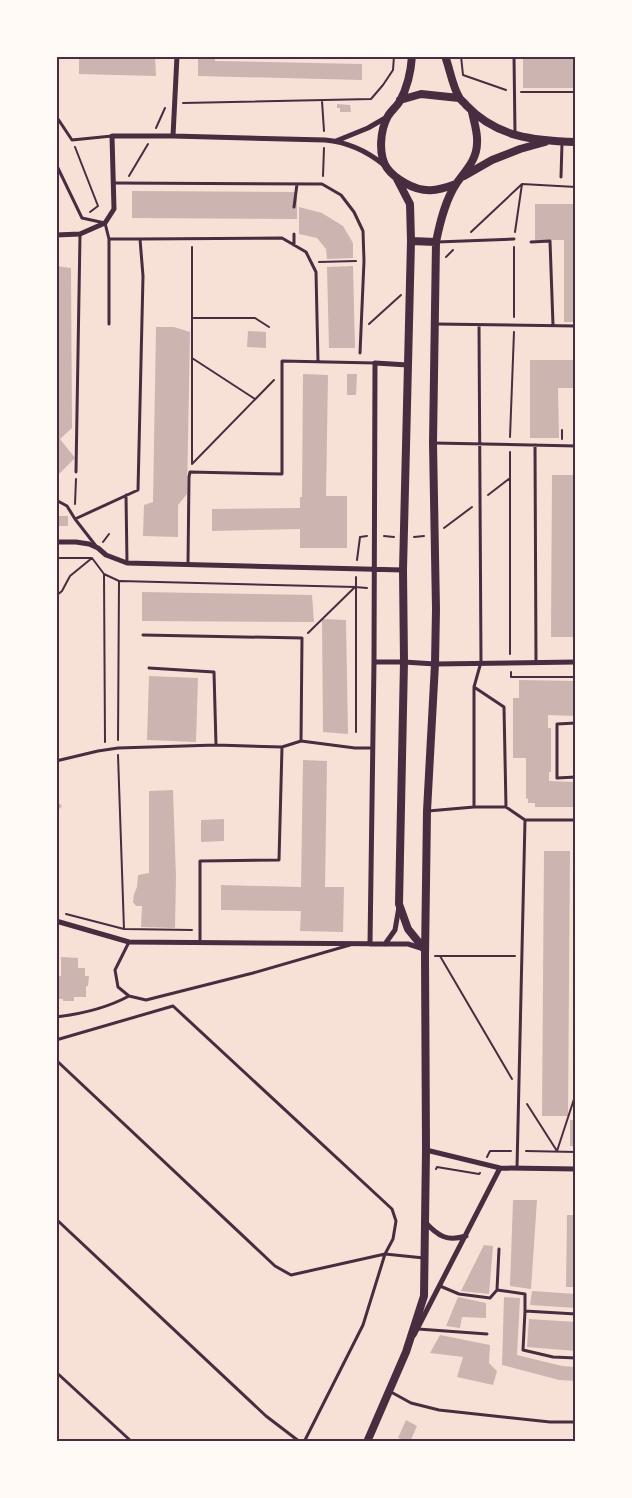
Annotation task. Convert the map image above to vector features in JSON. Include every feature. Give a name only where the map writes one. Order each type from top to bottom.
[{"type":"street","points":[[173,136],[177,56]]},
{"type":"street","points":[[386,167],[381,150],[383,130],[387,118],[400,100],[407,83],[412,56]]},
{"type":"street","points":[[445,56],[459,98],[472,112],[496,128],[515,135],[549,141],[576,142]]},
{"type":"street","points":[[400,100],[421,94],[459,98]]},
{"type":"street","points":[[367,1442],[409,1344],[424,1296],[427,811],[436,609],[432,443],[436,242],[443,212],[456,184],[473,160],[478,143],[472,112]]},
{"type":"street","points":[[336,141],[387,118]]},
{"type":"street","points":[[56,235],[80,234],[105,223],[114,209],[112,136],[336,141],[355,147],[375,157],[397,179],[410,204],[411,241],[403,570],[404,662],[399,904],[395,930],[385,944]]},
{"type":"street","points":[[462,177],[492,160],[520,149],[549,141]]},
{"type":"street","points":[[397,179],[412,187],[429,192],[456,184]]},
{"type":"street","points":[[411,241],[436,242]]},
{"type":"street","points":[[370,944],[374,662],[375,363],[408,365]]},
{"type":"street","points":[[56,542],[89,544],[98,548],[106,555],[127,563],[403,570]]},
{"type":"street","points":[[374,662],[435,664],[576,662]]},
{"type":"street","points":[[399,904],[408,929],[425,950]]},
{"type":"street","points":[[56,921],[128,942],[408,944],[425,950]]},
{"type":"street","points":[[426,1150],[500,1168],[576,1169]]},
{"type":"street","points":[[409,1344],[500,1168]]},
{"type":"street","points":[[425,1222],[441,1236],[451,1238],[466,1236]]},
{"type":"lane","points":[[514,56],[515,135]]},
{"type":"lane","points":[[56,116],[72,140],[112,136]]},
{"type":"lane","points":[[561,177],[562,141]]},
{"type":"lane","points":[[56,164],[82,218],[105,223],[109,239],[108,324]]},
{"type":"lane","points":[[114,183],[322,184],[341,195],[354,212],[363,231],[364,261],[360,352]]},
{"type":"lane","points":[[294,208],[297,184]]},
{"type":"lane","points":[[76,472],[80,234]]},
{"type":"lane","points":[[294,234],[294,245]]},
{"type":"lane","points":[[109,239],[282,238],[306,252],[316,272],[318,362]]},
{"type":"lane","points":[[75,519],[138,490],[143,276],[140,239]]},
{"type":"lane","points":[[436,242],[514,239]]},
{"type":"lane","points":[[531,242],[550,241],[553,325]]},
{"type":"lane","points":[[434,324],[576,326]]},
{"type":"lane","points":[[474,807],[474,687],[481,662],[478,325]]},
{"type":"lane","points":[[188,564],[188,477],[190,472],[282,474],[282,361],[375,363]]},
{"type":"lane","points":[[432,443],[576,446]]},
{"type":"lane","points":[[535,445],[536,662]]},
{"type":"lane","points":[[126,495],[127,563]]},
{"type":"lane","points":[[56,500],[67,506],[98,548]]},
{"type":"lane","points":[[144,635],[302,638],[301,741]]},
{"type":"lane","points":[[149,668],[214,672],[216,745]]},
{"type":"lane","points":[[474,687],[504,707],[506,807]]},
{"type":"lane","points":[[576,723],[557,724],[557,778],[576,778]]},
{"type":"lane","points":[[56,761],[118,748],[216,745],[282,747],[301,741],[355,748],[373,748]]},
{"type":"lane","points":[[200,943],[200,861],[279,860],[282,747]]},
{"type":"lane","points":[[427,811],[474,807],[506,807],[525,820],[576,820]]},
{"type":"lane","points":[[517,1168],[525,820]]},
{"type":"lane","points":[[128,942],[115,970],[118,987],[129,996],[146,1000],[253,973],[353,944]]},
{"type":"lane","points":[[56,1017],[76,1014],[117,1002],[129,996]]},
{"type":"lane","points":[[56,1040],[173,1006],[392,1209],[396,1221],[393,1239],[385,1254],[363,1325],[304,1442]]},
{"type":"lane","points":[[56,1060],[274,1266],[291,1275],[385,1254],[424,1258]]},
{"type":"lane","points":[[56,1219],[266,1416],[300,1442]]},
{"type":"lane","points":[[440,1286],[459,1294],[490,1298],[497,1290],[499,1249]]},
{"type":"lane","points":[[497,1290],[525,1294],[523,1350],[553,1357],[576,1358]]},
{"type":"lane","points":[[525,1311],[576,1314]]},
{"type":"lane","points":[[418,1329],[487,1334]]},
{"type":"lane","points":[[56,1372],[132,1442]]},
{"type":"lane","points":[[389,1391],[412,1403],[439,1410],[550,1422],[576,1422]]},
{"type":"path","points":[[125,183],[153,136],[167,105],[174,103],[371,99],[383,85],[392,70],[394,56]]},
{"type":"path","points":[[576,187],[522,184],[514,239],[514,325],[510,444],[511,677],[576,677]]},
{"type":"path","points":[[190,472],[192,464],[192,238]]},
{"type":"path","points":[[312,262],[364,261]]},
{"type":"path","points":[[192,318],[255,318],[269,327]]},
{"type":"path","points":[[192,358],[255,399]]},
{"type":"path","points":[[192,464],[282,371]]},
{"type":"path","points":[[562,430],[562,439]]},
{"type":"path","points":[[75,519],[76,472]]},
{"type":"path","points":[[56,558],[92,558]]},
{"type":"path","points":[[56,596],[62,591],[70,576],[92,558]]},
{"type":"path","points":[[92,558],[104,574],[106,750]]},
{"type":"path","points":[[119,581],[367,588]]},
{"type":"path","points":[[302,638],[355,587]]},
{"type":"path","points":[[355,587],[356,732]]},
{"type":"path","points":[[63,914],[124,928],[200,930]]},
{"type":"building","points":[[79,56],[155,56],[156,76],[79,74]]},
{"type":"building","points":[[198,56],[215,56],[215,61],[362,64],[362,80],[198,76]]},
{"type":"building","points":[[523,56],[576,56],[576,88],[523,88]]},
{"type":"building","points":[[337,104],[350,105],[351,112],[340,112]]},
{"type":"building","points":[[132,191],[297,192],[297,219],[132,218]]},
{"type":"building","points":[[535,204],[576,204],[576,322],[564,322],[564,240],[535,240]]},
{"type":"building","points":[[299,207],[322,213],[343,226],[353,243],[353,258],[327,259],[326,249],[317,238],[299,234]]},
{"type":"building","points":[[56,266],[71,268],[72,428],[60,439],[75,458],[56,477]]},
{"type":"building","points":[[353,266],[355,348],[329,348],[327,267]]},
{"type":"building","points":[[156,327],[174,327],[190,332],[187,494],[178,505],[178,537],[143,536],[144,505],[153,502]]},
{"type":"building","points":[[248,331],[266,332],[266,348],[247,347]]},
{"type":"building","points":[[530,360],[576,360],[576,388],[558,388],[559,438],[530,438]]},
{"type":"building","points":[[303,374],[328,375],[326,496],[347,496],[347,548],[300,548],[300,529],[212,531],[212,509],[300,508],[300,497],[302,497]]},
{"type":"building","points":[[347,374],[357,374],[356,395],[347,395]]},
{"type":"building","points":[[552,475],[576,475],[576,637],[551,637]]},
{"type":"building","points":[[56,516],[68,516],[68,526],[56,526]]},
{"type":"building","points":[[142,592],[312,595],[314,622],[142,621]]},
{"type":"building","points":[[322,619],[346,620],[348,734],[323,732]]},
{"type":"building","points":[[149,676],[198,678],[196,742],[147,740]]},
{"type":"building","points":[[519,680],[576,681],[576,716],[548,715],[548,728],[551,728],[551,772],[549,772],[549,781],[576,782],[576,807],[535,807],[535,803],[528,803],[526,798],[526,758],[513,758],[513,698],[519,698]]},
{"type":"building","points":[[303,760],[327,761],[325,887],[344,887],[343,932],[300,931],[301,911],[221,910],[221,885],[301,887]]},
{"type":"building","points":[[173,790],[176,877],[175,928],[141,927],[142,906],[136,906],[133,902],[138,875],[149,873],[149,791]]},
{"type":"building","points":[[56,800],[62,806],[56,812]]},
{"type":"building","points":[[224,819],[224,841],[201,842],[201,820]]},
{"type":"building","points":[[544,851],[570,851],[568,1116],[542,1116]]},
{"type":"building","points":[[61,957],[78,958],[78,968],[85,968],[85,976],[89,976],[88,986],[86,986],[86,997],[74,997],[74,1001],[56,999],[56,976],[61,976]]},
{"type":"building","points":[[570,1120],[576,1120],[576,1146],[570,1146]]},
{"type":"building","points":[[513,1200],[537,1200],[531,1289],[510,1286]]},
{"type":"building","points":[[567,1215],[576,1215],[576,1287],[566,1287]]},
{"type":"building","points":[[484,1245],[493,1246],[489,1294],[461,1291]]},
{"type":"building","points":[[532,1291],[576,1294],[576,1308],[530,1305]]},
{"type":"building","points":[[458,1297],[486,1303],[486,1318],[462,1317],[460,1328],[446,1326]]},
{"type":"building","points":[[504,1297],[520,1298],[517,1355],[562,1366],[576,1367],[576,1381],[559,1380],[502,1365]]},
{"type":"building","points":[[529,1319],[576,1322],[576,1351],[527,1347]]},
{"type":"building","points":[[440,1335],[490,1345],[489,1363],[497,1371],[493,1385],[457,1377],[463,1357],[430,1353]]},
{"type":"building","points":[[406,1420],[417,1426],[410,1442],[398,1438]]}]
